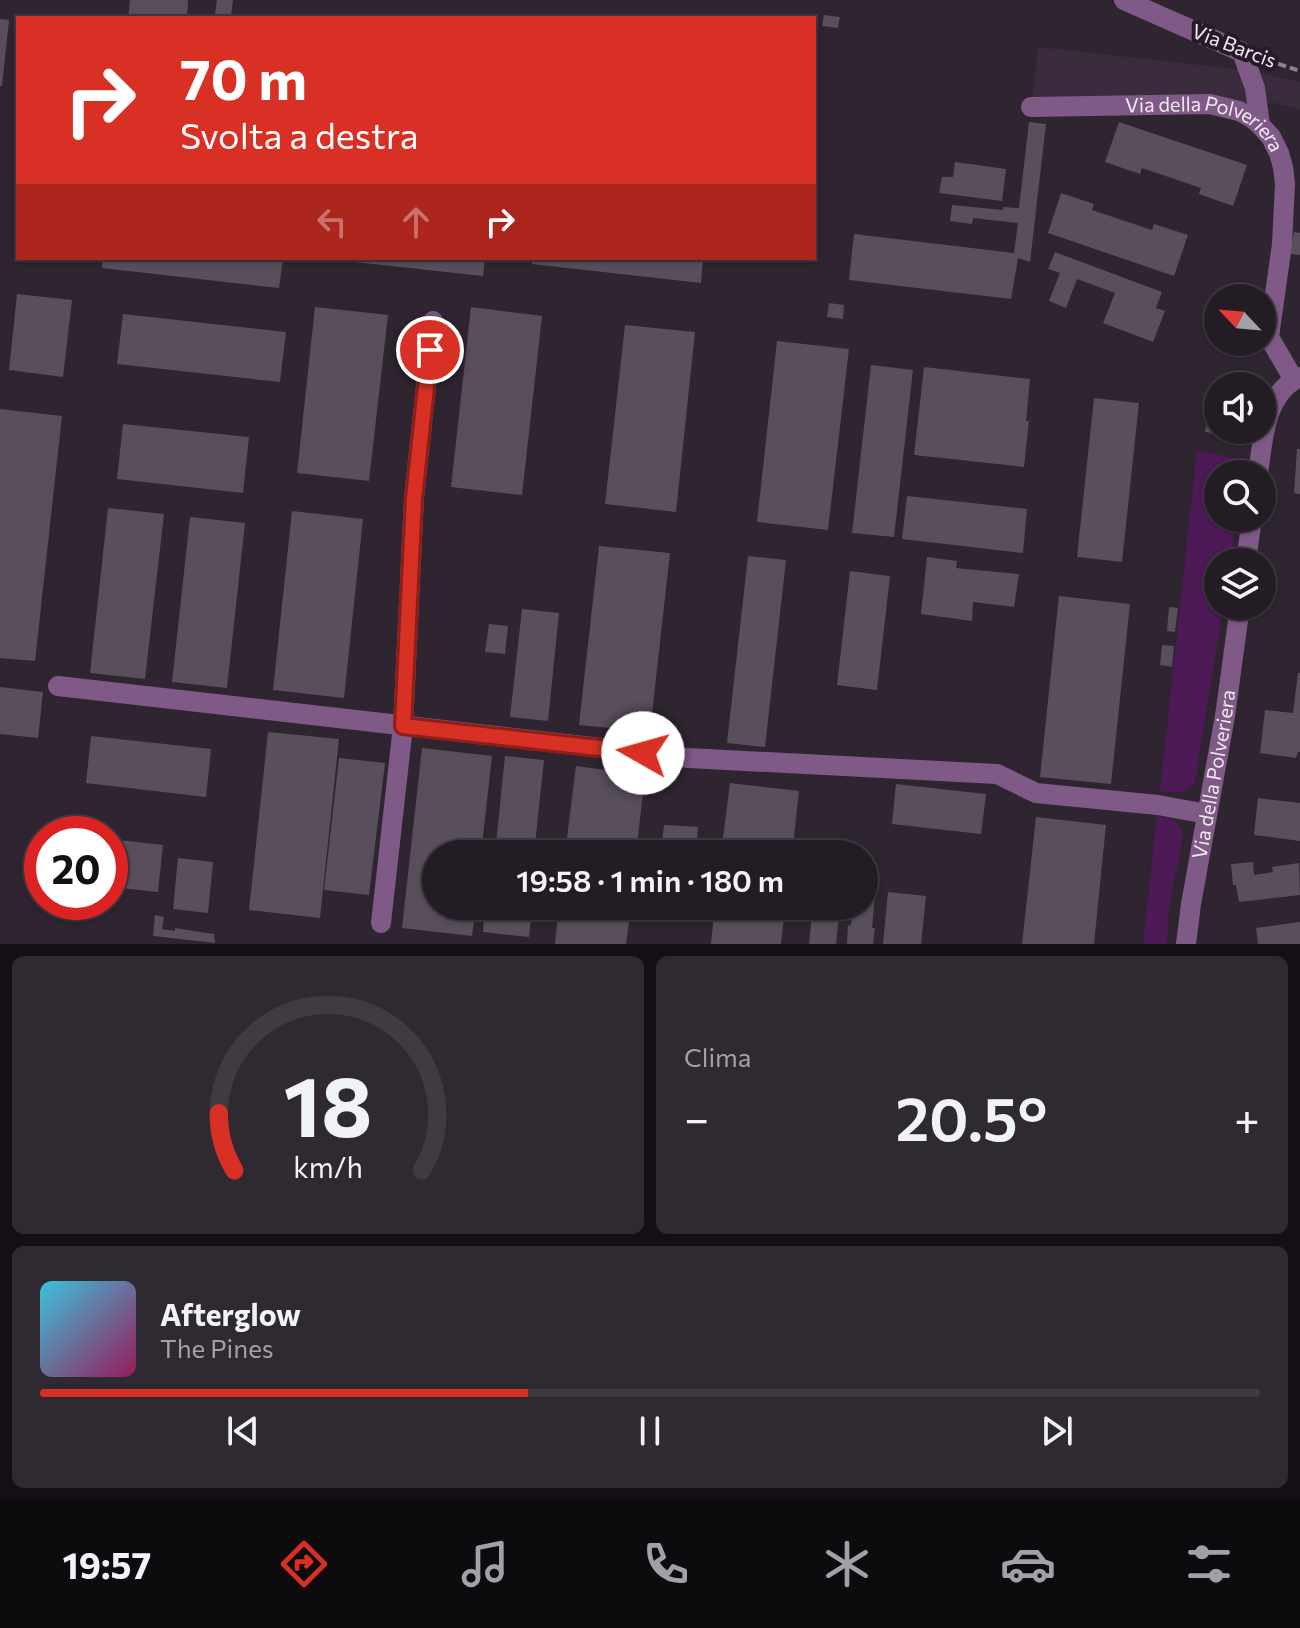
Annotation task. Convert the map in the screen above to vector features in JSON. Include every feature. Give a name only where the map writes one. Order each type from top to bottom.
[{"type":"street","name":"Via Barcis","points":[[1124,0],[1242,52]]},
{"type":"street","points":[[1242,52],[1255,88],[1260,125]]},
{"type":"street","name":"Via della Polveriera","points":[[1031,107],[1210,104],[1239,111],[1252,118],[1271,137],[1279,153],[1285,184],[1282,244],[1269,337],[1297,378],[1282,391],[1268,415],[1260,460]]},
{"type":"street","points":[[381,923],[403,726],[414,498],[433,321]]},
{"type":"street","name":"Via della Polveriera","points":[[1186,944],[1238,620]]},
{"type":"street","points":[[58,686],[688,758],[997,774],[1036,793],[1158,805],[1207,814]]},
{"type":"path","name":"Via Barcis","points":[[1242,52],[1300,71]]},
{"type":"shaded area","points":[[1038,47],[1244,70],[1300,82],[1300,109],[1274,103],[1069,115],[1030,114]]},
{"type":"shaded area","points":[[1197,450],[1242,460],[1204,460],[1204,532],[1235,532],[1232,548],[1204,548],[1204,620],[1221,620],[1195,783],[1184,791],[1160,792]]},
{"type":"shaded area","points":[[1157,816],[1178,824],[1183,838],[1169,907],[1167,944],[1143,944]]},
{"type":"building","points":[[130,0],[188,0],[187,16],[128,16]]},
{"type":"building","points":[[217,0],[233,0],[231,16],[215,14]]},
{"type":"building","points":[[824,15],[840,17],[838,28],[822,26]]},
{"type":"building","points":[[0,19],[9,20],[2,86],[0,86]]},
{"type":"building","points":[[1029,122],[1046,124],[1030,262],[1018,258],[1011,299],[849,280],[854,234],[1014,253],[1018,223],[973,218],[972,224],[950,221],[952,205],[1003,210],[1003,207],[1019,208]]},
{"type":"building","points":[[1119,122],[1247,165],[1233,206],[1199,194],[1201,188],[1142,168],[1140,174],[1105,162]]},
{"type":"building","points":[[955,162],[1006,169],[1002,201],[939,193],[942,177],[953,177]]},
{"type":"building","points":[[1061,193],[1094,204],[1092,210],[1152,230],[1154,224],[1188,235],[1174,276],[1048,233]]},
{"type":"building","points":[[1294,232],[1300,233],[1300,255],[1290,254]]},
{"type":"building","points":[[1055,252],[1162,292],[1156,308],[1165,311],[1153,342],[1103,323],[1115,293],[1077,279],[1066,308],[1049,301],[1060,273],[1048,269]]},
{"type":"building","points":[[103,260],[283,260],[279,288],[102,268]]},
{"type":"building","points":[[336,260],[485,260],[483,276]]},
{"type":"building","points":[[533,260],[703,260],[701,283],[532,264]]},
{"type":"building","points":[[17,294],[72,300],[63,377],[9,370]]},
{"type":"building","points":[[829,303],[844,305],[843,319],[827,317]]},
{"type":"building","points":[[315,307],[388,315],[369,481],[297,473]]},
{"type":"building","points":[[471,307],[542,316],[522,495],[451,487]]},
{"type":"building","points":[[123,314],[286,332],[280,382],[117,364]]},
{"type":"building","points":[[625,325],[695,332],[676,512],[605,504]]},
{"type":"building","points":[[777,341],[849,349],[828,530],[757,522]]},
{"type":"building","points":[[871,365],[913,370],[894,537],[852,533]]},
{"type":"building","points":[[924,367],[1030,379],[1024,467],[914,455]]},
{"type":"building","points":[[1094,398],[1139,403],[1122,562],[1077,557]]},
{"type":"building","points":[[0,409],[62,416],[35,661],[0,658]]},
{"type":"building","points":[[123,424],[249,437],[243,493],[117,479]]},
{"type":"building","points":[[1297,449],[1300,449],[1300,494],[1294,493]]},
{"type":"building","points":[[907,496],[1027,509],[1023,553],[902,539]]},
{"type":"building","points":[[108,508],[164,514],[145,679],[90,673]]},
{"type":"building","points":[[292,511],[363,519],[344,698],[273,690]]},
{"type":"building","points":[[190,517],[245,523],[227,688],[172,682]]},
{"type":"building","points":[[599,546],[670,553],[650,732],[579,725]]},
{"type":"building","points":[[748,556],[786,560],[765,747],[727,743]]},
{"type":"building","points":[[927,557],[957,561],[956,568],[1019,574],[1014,607],[973,602],[972,621],[921,614]]},
{"type":"building","points":[[850,571],[890,576],[877,690],[837,685]]},
{"type":"building","points":[[1059,596],[1130,604],[1111,784],[1040,777]]},
{"type":"building","points":[[1169,607],[1178,608],[1175,632],[1167,631]]},
{"type":"building","points":[[522,609],[559,613],[548,721],[510,717]]},
{"type":"building","points":[[489,624],[508,626],[505,654],[485,652]]},
{"type":"building","points":[[1162,645],[1174,646],[1172,667],[1160,665]]},
{"type":"building","points":[[1298,673],[1300,752],[1296,758],[1260,753],[1265,710],[1293,713]]},
{"type":"building","points":[[0,687],[43,692],[38,738],[0,734]]},
{"type":"building","points":[[268,732],[339,739],[320,918],[249,910]]},
{"type":"building","points":[[91,736],[211,749],[206,797],[86,783]]},
{"type":"building","points":[[422,748],[492,756],[483,840],[422,840],[422,920],[474,920],[472,936],[402,928]]},
{"type":"building","points":[[505,756],[544,760],[535,840],[496,840]]},
{"type":"building","points":[[339,758],[385,763],[369,895],[324,890]]},
{"type":"building","points":[[576,766],[645,775],[638,840],[567,840]]},
{"type":"building","points":[[730,783],[799,791],[794,840],[723,840]]},
{"type":"building","points":[[896,784],[986,794],[981,834],[892,824]]},
{"type":"building","points":[[1258,798],[1300,803],[1300,841],[1254,835]]},
{"type":"building","points":[[1036,817],[1106,825],[1094,944],[1022,944]]},
{"type":"building","points":[[664,825],[698,827],[697,840],[662,840]]},
{"type":"building","points":[[128,841],[163,845],[158,892],[128,889]]},
{"type":"building","points":[[178,858],[213,862],[208,913],[173,909]]},
{"type":"building","points":[[1253,862],[1254,875],[1273,872],[1272,867],[1299,863],[1300,895],[1239,902],[1231,864]]},
{"type":"building","points":[[888,892],[926,896],[921,944],[883,944]]},
{"type":"building","points":[[155,915],[164,917],[162,929],[214,934],[215,943],[153,936]]},
{"type":"building","points":[[484,920],[531,920],[529,937],[483,932]]},
{"type":"building","points":[[558,920],[629,920],[626,944],[555,944]]},
{"type":"building","points":[[714,920],[784,920],[781,944],[711,944]]},
{"type":"building","points":[[811,920],[839,920],[836,944],[809,944]]},
{"type":"building","points":[[852,920],[873,920],[873,944],[847,944],[848,925],[851,926]]},
{"type":"building","points":[[1300,922],[1300,944],[1258,944],[1256,928]]},
{"type":"route","points":[[430,350],[414,498],[403,726],[643,753]]}]
